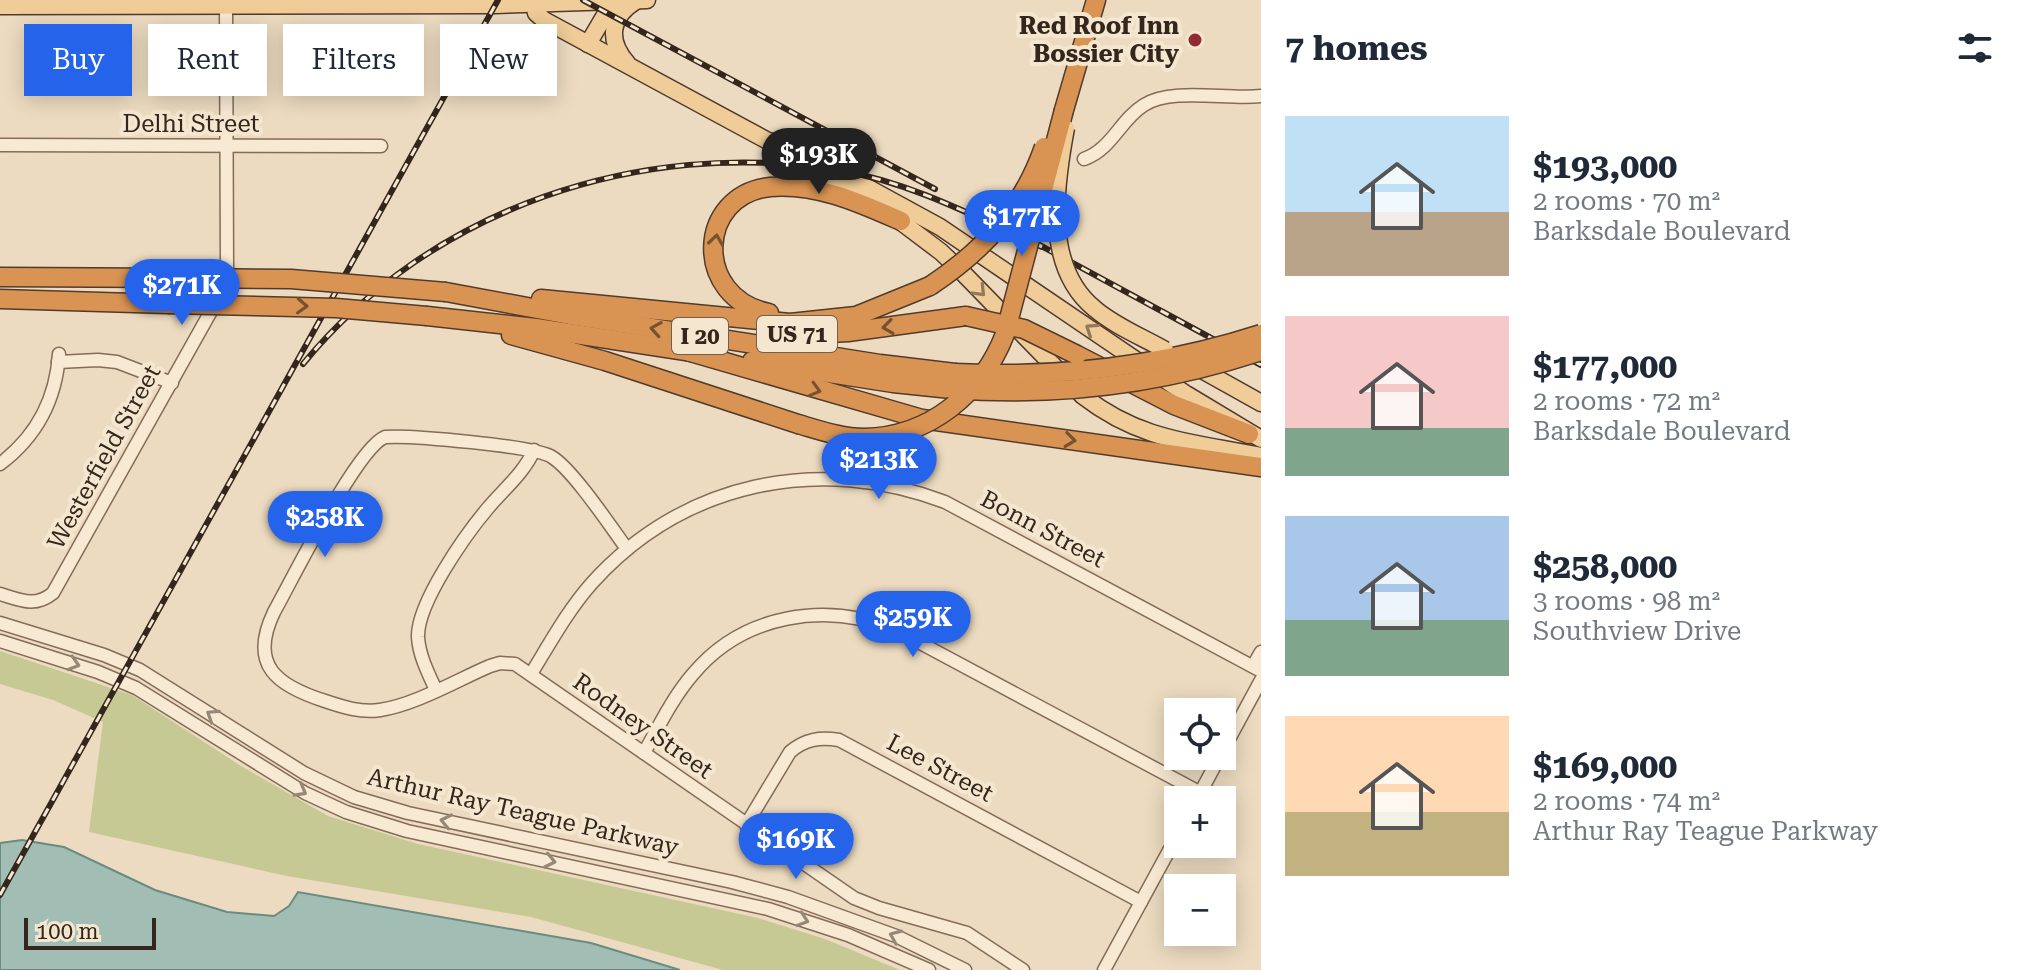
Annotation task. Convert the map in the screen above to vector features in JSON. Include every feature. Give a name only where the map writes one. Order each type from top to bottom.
[{"type":"highway","points":[[434,317],[605,361],[798,424],[849,437],[885,436],[928,423],[949,410],[979,382],[996,357],[1005,334],[1063,107],[1084,0]]},
{"type":"highway","points":[[630,308],[790,323],[856,316],[930,286],[982,247],[1017,205],[1063,107],[1096,0]]},
{"type":"highway","points":[[883,306],[786,313],[756,310],[735,298],[720,280],[714,263],[714,243],[718,226],[736,201],[746,194],[770,187],[827,192],[901,221]]},
{"type":"highway","points":[[0,265],[50,277]]},
{"type":"highway","name":"I 20","points":[[0,277],[291,279],[446,292],[880,364],[1008,392],[1087,388],[1214,366],[1261,351]]},
{"type":"highway","name":"US 71","points":[[446,292],[630,308],[762,332],[799,334],[848,332],[966,316],[1024,329],[1174,405],[1255,437]]},
{"type":"highway","name":"I 20","points":[[0,299],[336,308],[434,317],[536,328],[893,383],[1114,367],[1191,353],[1261,334]]},
{"type":"highway","points":[[0,310],[93,302]]},
{"type":"highway","name":"US 71","points":[[687,351],[922,419],[1261,467]]},
{"type":"main road","points":[[0,6],[534,5],[647,0]]},
{"type":"main road","points":[[631,67],[616,48],[613,28],[621,13],[636,1]]},
{"type":"main road","points":[[588,44],[612,3]]},
{"type":"main road","points":[[534,5],[536,13],[544,20],[768,141],[783,154],[901,221],[952,262],[1099,409],[1140,431],[1165,439],[1261,456]]},
{"type":"main road","points":[[1063,107],[1059,242],[1065,269],[1083,298],[1097,311],[1261,403]]},
{"type":"main road","points":[[768,141],[797,149],[940,227],[1255,437]]},
{"type":"street","name":"Westerfield Street","points":[[0,594],[31,603],[44,600],[53,593],[172,383],[226,280],[226,6]]},
{"type":"street","points":[[1084,159],[1101,151],[1142,106],[1160,98],[1261,96]]},
{"type":"street","name":"Delhi Street","points":[[0,145],[381,146]]},
{"type":"street","points":[[0,464],[23,444],[42,419],[53,392],[59,358],[117,362],[172,383]]},
{"type":"street","points":[[531,674],[515,664],[500,663],[402,704],[375,711],[347,708],[295,691],[275,676],[268,662],[265,640],[269,623],[344,487],[379,440],[399,437],[534,450],[559,463],[627,549]]},
{"type":"street","points":[[436,690],[419,641],[419,623],[425,605],[467,536],[524,468],[534,450]]},
{"type":"street","name":"Bonn Street","points":[[531,674],[573,607],[594,581],[627,549],[654,530],[693,507],[719,497],[783,480],[826,478],[892,485],[929,496],[967,513],[1257,669]]},
{"type":"street","points":[[644,753],[695,671],[726,644],[778,620],[830,614],[861,618],[896,630],[1181,786]]},
{"type":"street","name":"Arthur Ray Teague Parkway","points":[[0,623],[94,652],[140,670],[294,768],[354,797],[408,813],[732,882],[788,897],[896,936],[965,970]]},
{"type":"street","name":"Arthur Ray Teague Parkway","points":[[0,641],[106,674],[136,688],[288,784],[357,816],[407,831],[779,912],[848,935],[929,970]]},
{"type":"street","points":[[1257,669],[1261,652]]},
{"type":"street","name":"Rodney Street","points":[[531,674],[854,898],[967,933],[1023,970]]},
{"type":"street","points":[[1236,729],[1261,680]]},
{"type":"street","name":"Lee Street","points":[[746,825],[782,761],[797,745],[818,738],[839,740],[1141,902]]},
{"type":"street","points":[[1104,970],[1165,858]]},
{"type":"green space","points":[[0,651],[132,695],[241,766],[328,816],[418,844],[758,918],[825,939],[900,970],[723,970],[531,917],[287,876],[89,832],[103,722],[53,700],[0,684]]},
{"type":"water","points":[[22,840],[64,847],[155,890],[227,912],[274,916],[289,906],[298,892],[591,943],[680,970],[0,970],[0,843]]},
{"type":"railway","points":[[0,895],[498,0]]},
{"type":"railway","points":[[583,0],[935,189]]},
{"type":"railway","points":[[303,364],[355,310],[413,263],[476,226],[544,196],[615,176],[689,165],[763,163],[838,170],[917,192],[1042,247]]},
{"type":"railway","points":[[1034,242],[1261,365]]},
{"type":"place","name":"Red Roof Inn Bossier City","points":[[1195,40]]}]
